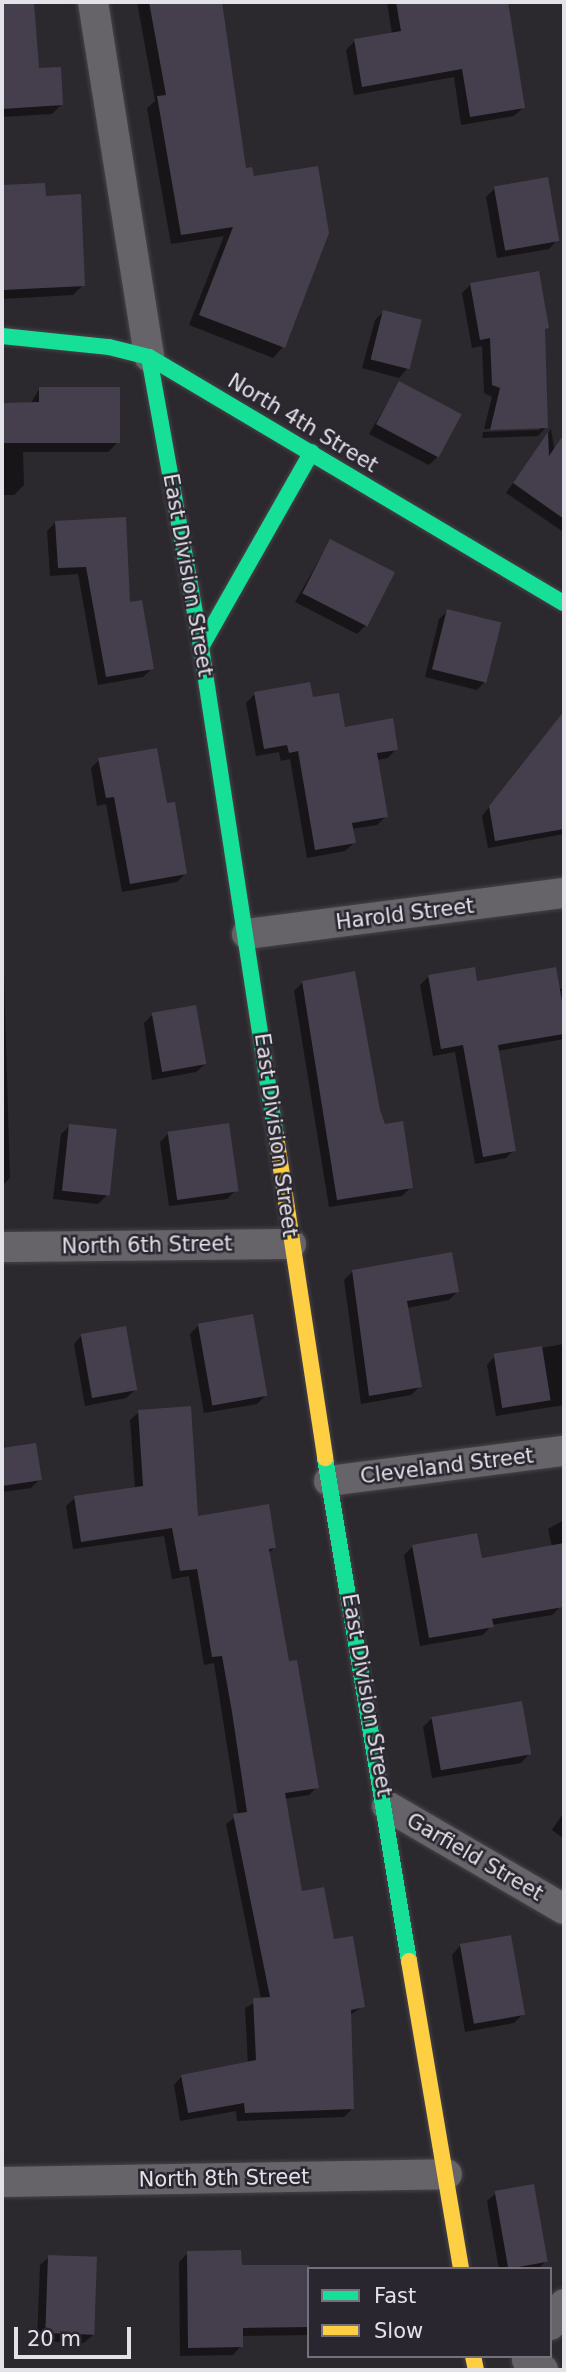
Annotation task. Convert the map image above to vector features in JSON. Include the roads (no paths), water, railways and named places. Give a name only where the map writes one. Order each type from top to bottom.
[{"type":"street","name":"East Division Street","points":[[93,2],[149,357],[201,647],[247,934],[291,1244],[329,1481],[387,1806],[461,2267]]},
{"type":"street","name":"North 4th Street","points":[[2,336],[109,347],[149,357],[564,603]]},
{"type":"street","points":[[201,647],[312,452]]},
{"type":"street","name":"Harold Street","points":[[247,934],[564,893]]},
{"type":"street","name":"North 6th Street","points":[[2,1247],[291,1244]]},
{"type":"street","name":"Cleveland Street","points":[[329,1481],[564,1451]]},
{"type":"street","name":"Garfield Street","points":[[387,1806],[564,1909]]},
{"type":"street","name":"North 8th Street","points":[[2,2182],[447,2174]]},
{"type":"street","points":[[552,2322],[564,2304]]}]
